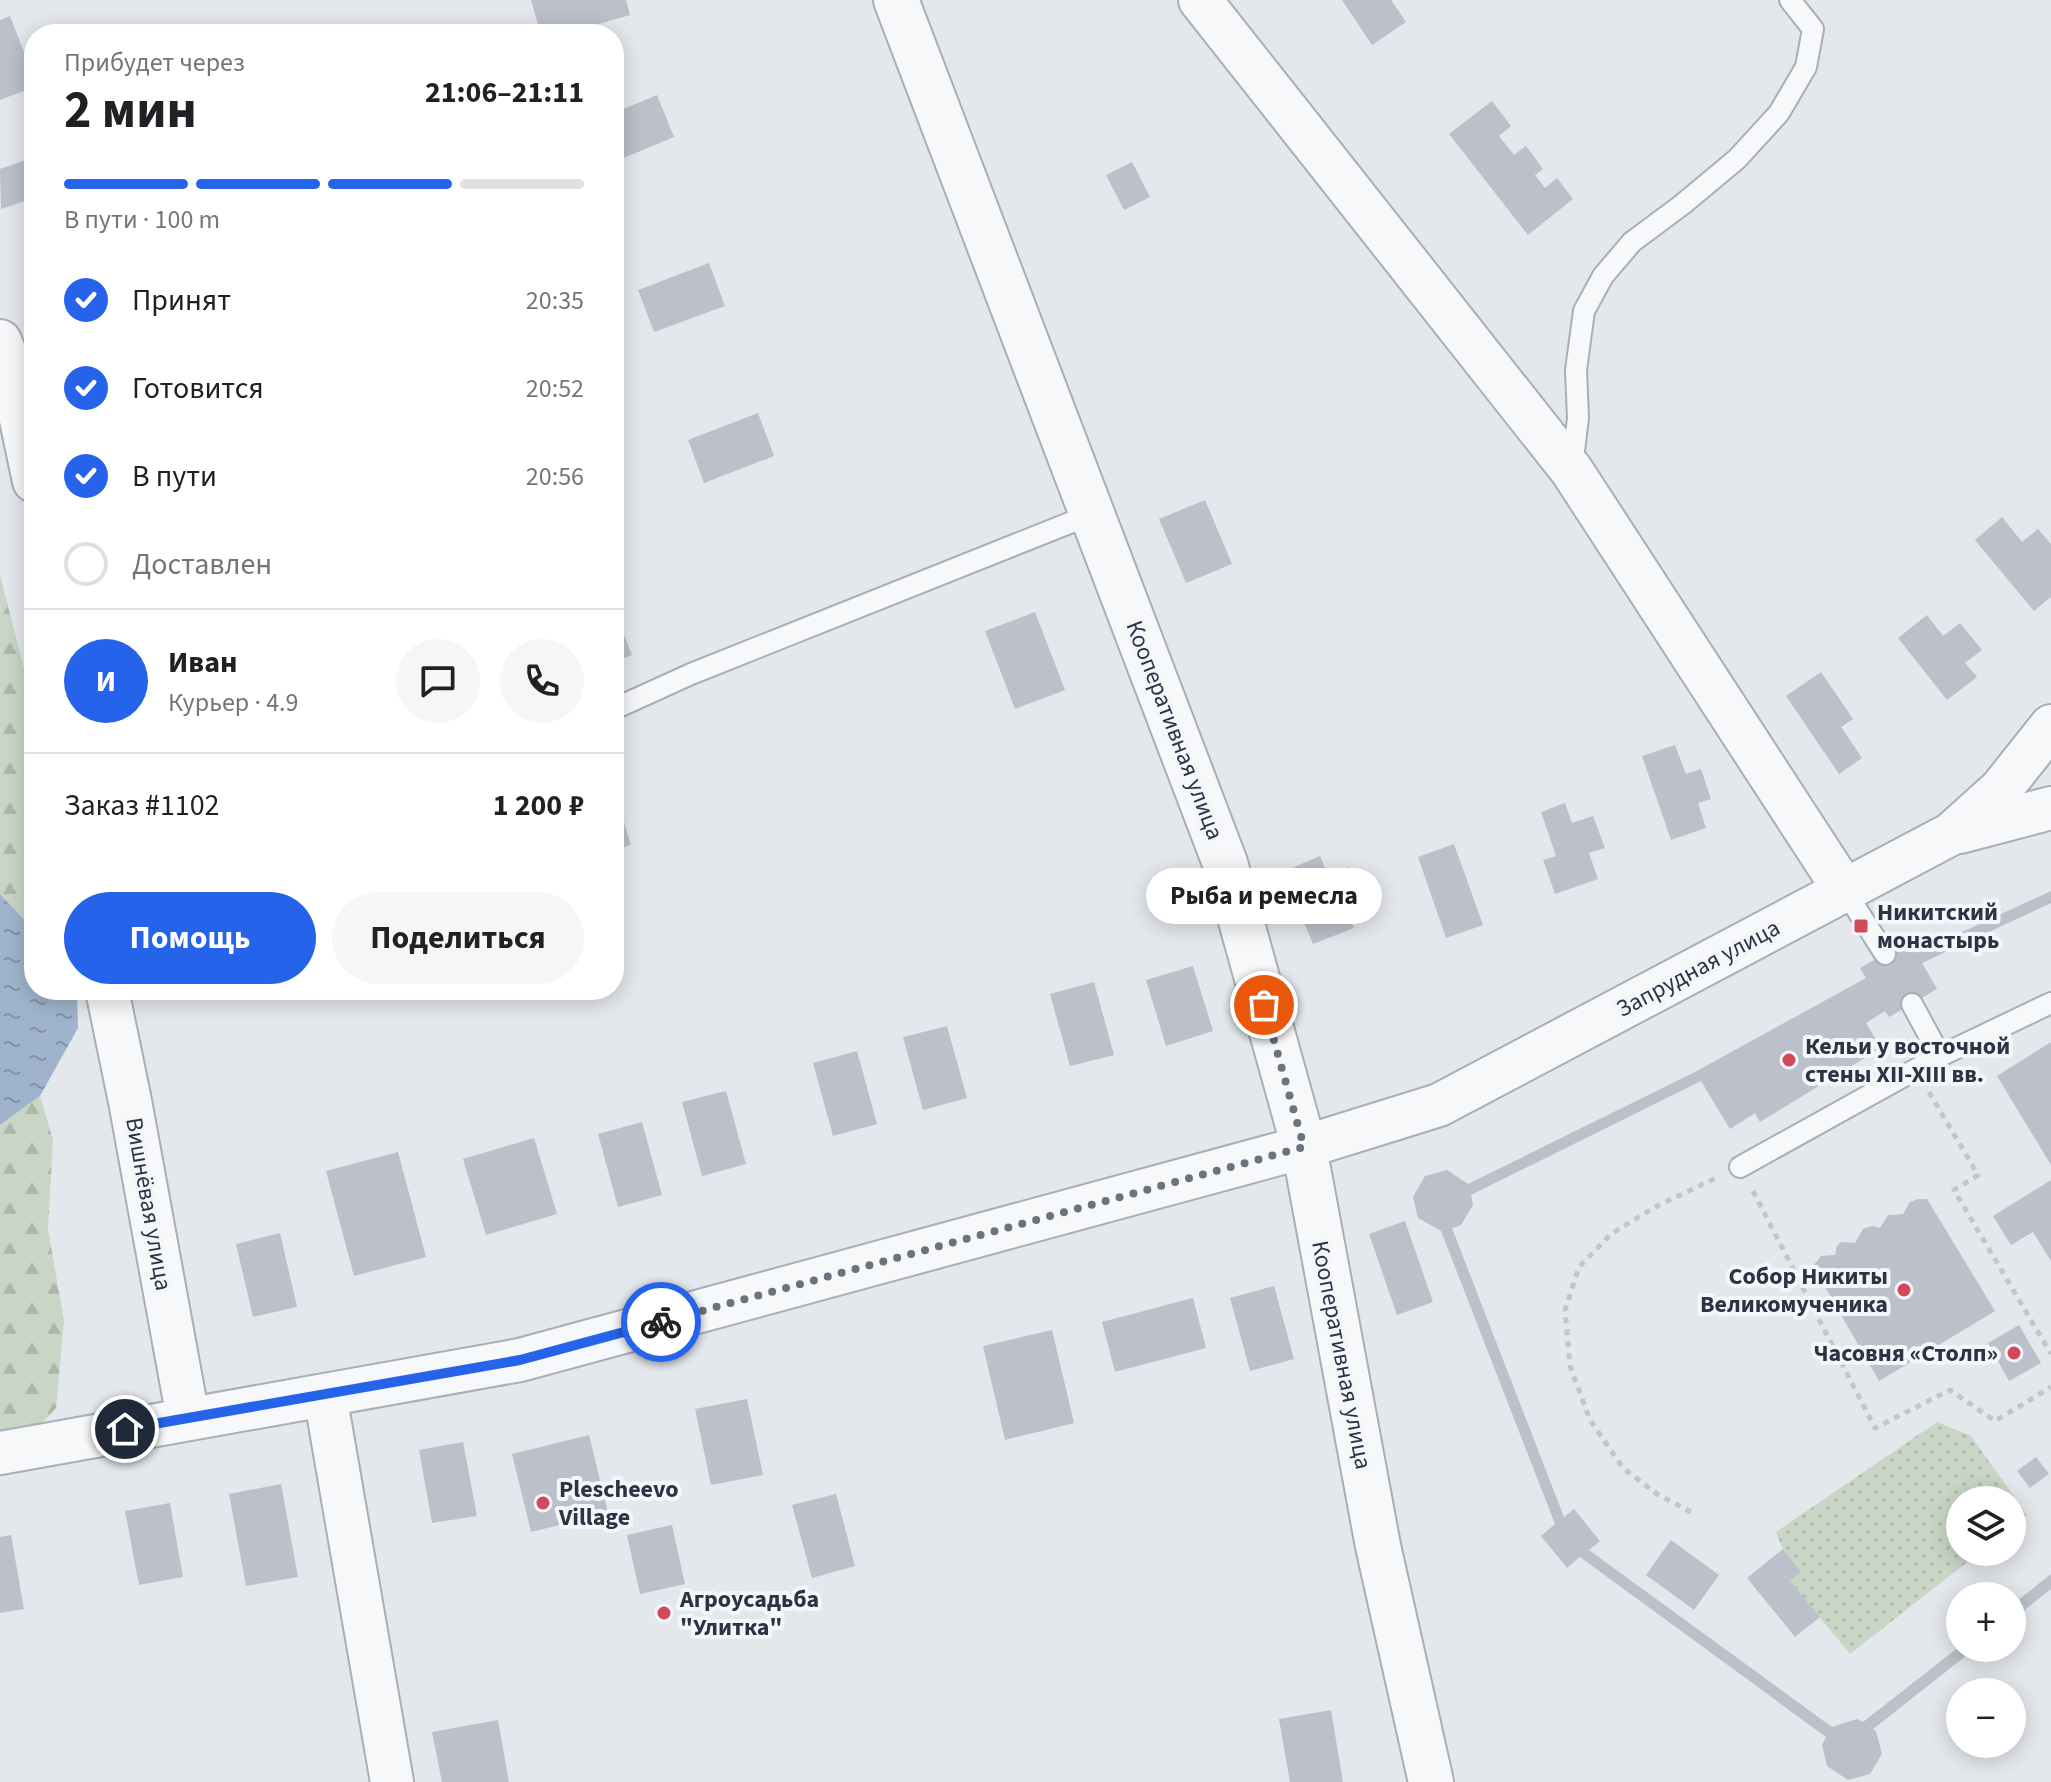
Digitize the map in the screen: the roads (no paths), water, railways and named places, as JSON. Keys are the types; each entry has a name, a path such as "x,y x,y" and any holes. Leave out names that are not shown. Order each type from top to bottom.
{"street":[{"name":"Кооперативная улица","path":"896,0 1225,863 1304,1147 1378,1546 1431,1782"},
{"path":"1200,0 1572,471 1845,891"},
{"path":"0,341 9,363 24,434"},
{"name":"Запрудная улица","path":"0,1453 520,1360 1304,1147 1439,1105 1951,834 2001,789 2051,726"},
{"path":"1951,834 2051,808"},
{"name":"Вишнёвая улица","path":"109,1000 188,1418"},
{"path":"325,1395 392,1782"}],"lane":[{"path":"1572,471 1578,418 1576,370 1584,311 1603,276 1632,242 1737,159 1779,113 1806,67 1813,29 1790,0"},
{"path":"624,704 691,674 1092,514"},
{"path":"1845,891 1885,954"},
{"path":"1740,1167 1940,1056 2051,1003"},
{"path":"1912,1004 1940,1056"}],"water":[{"path":"0,894 24,919 24,1000 77,1000 78,1028 40,1096 0,1125"}],"place":[{"name":"Никитский монастырь","path":"1861,926"},
{"name":"Рыба и ремесла","path":"1264,1005"},
{"name":"Кельи у восточной стены XII-XIII вв.","path":"1789,1060"},
{"name":"Собор Никиты Великомученика","path":"1904,1290"},
{"name":"Часовня «Столп»","path":"2014,1353"},
{"name":"Plescheevo Village","path":"543,1503"},
{"name":"Агроусадьба \"Улитка\"","path":"664,1613"}]}
